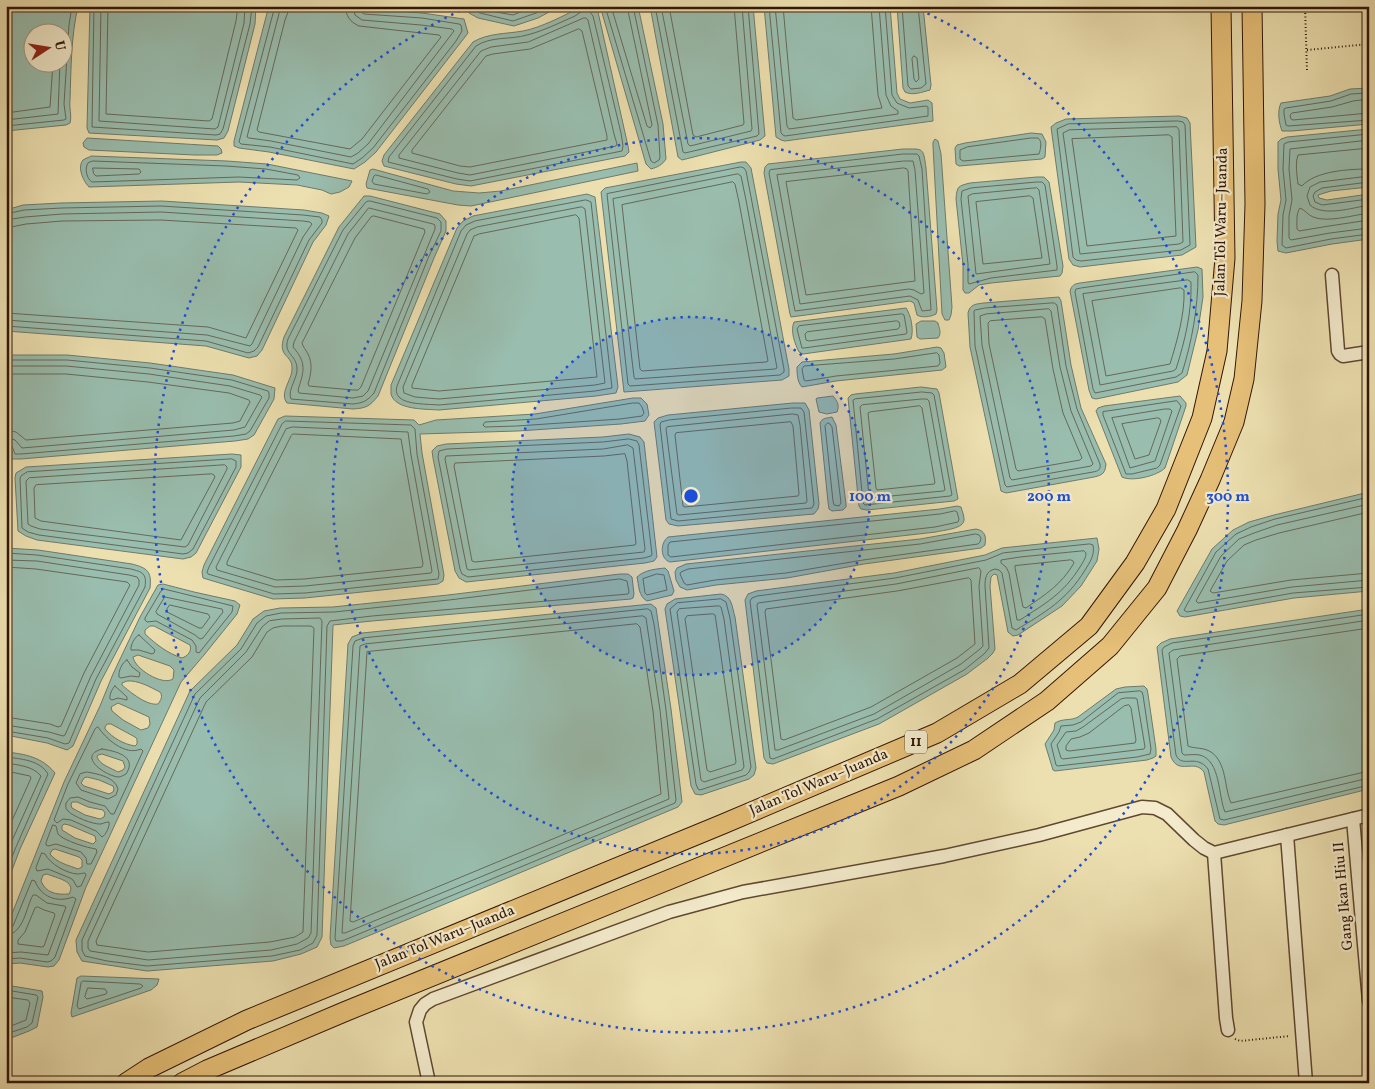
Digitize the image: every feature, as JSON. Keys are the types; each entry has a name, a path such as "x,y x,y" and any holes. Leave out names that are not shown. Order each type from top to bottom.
{"highway":[{"name":"Jalan Tol Waru–Juanda","path":"126,1083 150,1068 247,1020 714,828 937,733 1020,684 1089,626 1135,563 1166,509 1202,418 1217,351 1225,258 1221,6"},
{"name":"Jalan Tol Waru–Juanda","path":"182,1083 207,1070 335,1015 899,786 974,750 1047,701 1110,646 1157,588 1187,530 1234,422 1244,379 1252,301 1255,204 1252,6"}],"street":[{"path":"1332,275 1338,352 1343,356 1369,352"},
{"path":"429,1083 416,1022 420,1010 425,1004 433,999 669,912 743,892 944,856 1030,837 1142,807 1155,808 1167,814 1194,840 1214,854 1369,815"},
{"name":"Gang Ikan Hiu II","path":"1354,819 1369,1001"},
{"path":"1287,835 1306,1083"},
{"path":"1214,854 1228,1030"}],"path":[{"path":"1305,6 1307,71"},
{"path":"1307,50 1369,44"},
{"path":"1228,1030 1230,1035 1240,1041 1302,1035"}],"water":[{"path":"6,6 78,6 72,53 72,22 22,22 22,72 71,72 71,117 70,123 6,131"},
{"path":"90,6 256,6 255,24 228,131 224,138 217,140 89,133 87,128"},
{"path":"273,6 335,6 422,13 464,19 468,33 376,152 354,169 234,146 267,13"},
{"path":"467,6 560,6 538,18 514,26 478,18 469,13"},
{"path":"582,6 591,6 598,12 628,146 629,152 625,156 471,186 384,166 382,161 384,155 473,42 491,35 523,31 537,27"},
{"path":"600,6 638,6 663,124 666,159 658,167 651,169 646,164"},
{"path":"650,6 753,6 765,136 760,140 682,160 678,157"},
{"path":"764,6 890,6 897,93 900,99 910,103 928,100 932,103 933,121 785,141 776,137"},
{"path":"897,6 923,6 930,90 911,94 905,92 903,88"},
{"path":"1369,88 1369,124 1282,131 1279,117 1281,103 1330,96 1350,89"},
{"path":"1179,116 1187,118 1190,123 1196,247 1182,255 1080,267 1073,265 1069,259 1051,127 1066,119"},
{"path":"1369,129 1369,187 1331,191 1318,195 1319,198 1327,200 1369,194 1369,239 1286,253 1278,251 1278,214 1281,200 1278,142 1287,137"},
{"path":"1031,133 1042,134 1046,142 1045,157 1042,159 959,166 956,164 955,148 957,145"},
{"path":"87,138 218,146 222,153 217,155 195,155 89,150 84,147 83,143"},
{"path":"935,139 938,141 941,154 952,307 949,320 945,320 942,314 933,146"},
{"path":"903,149 919,149 924,156 936,314 926,317 917,315 914,303 910,301 791,317 764,173 765,167 768,164"},
{"path":"91,156 267,164 352,181 349,187 331,194 322,190 297,185 239,182 89,187 83,178 81,163"},
{"path":"746,162 751,168 789,376 782,380 624,392 601,192 605,188"},
{"path":"637,163 638,171 471,206 367,188 366,184 370,170 373,169 453,191 479,193 501,191"},
{"path":"1044,177 1049,182 1063,266 1062,273 1060,276 979,285 969,293 965,293 963,290 963,265 956,199 958,189 970,183"},
{"path":"587,194 595,197 618,387 616,393 439,410 411,408 398,403 391,394 391,385 457,228 463,221 473,216"},
{"path":"364,196 440,214 446,221 446,231 375,400 370,405 353,409 287,403 284,395 292,364 282,349 284,337 339,227"},
{"path":"162,201 304,210 329,216 326,225 313,242 262,350 257,356 249,358 206,346 6,331 6,210 23,205"},
{"path":"1197,267 1202,269 1203,297 1198,330 1187,375 1178,382 1096,399 1092,398 1070,291 1072,286 1080,283"},
{"path":"1059,297 1081,408 1106,464 1105,470 1094,477 1006,493 1001,491 970,347 968,313 972,306 978,304"},
{"path":"906,308 912,323 911,339 803,354 799,352 795,341 793,333 794,322"},
{"path":"921,321 935,321 938,323 940,332 938,338 920,339 917,337 916,324"},
{"path":"941,348 944,353 946,367 942,370 836,381 802,387 798,380 797,367 802,362 894,354"},
{"path":"6,355 67,355 150,363 233,375 275,388 274,399 254,435 248,439 12,459 9,453 6,430"},
{"path":"921,387 937,389 939,393 958,499 954,501 867,510 861,509 859,506 848,398 855,394"},
{"path":"833,396 838,403 837,412 827,414 819,412 816,399"},
{"path":"1180,396 1186,403 1186,406 1165,468 1144,477 1132,479 1122,477 1096,411 1098,408"},
{"path":"641,398 647,404 649,415 645,421 518,431 420,434 444,575 443,581 438,584 305,598 273,599 203,578 204,565 278,419 285,416 414,420 419,425 436,420 535,414"},
{"path":"805,403 809,410 819,504 814,514 678,526 669,524 666,520 654,422 658,418 668,415"},
{"path":"832,417 836,425 846,507 843,510 832,511 829,509 828,502 820,423 823,419"},
{"path":"629,434 640,437 644,442 657,557 654,561 466,582 459,578 455,571 433,458 432,451 437,446"},
{"path":"241,455 241,467 196,553 191,557 183,559 37,540 18,531 15,478 16,473 26,467"},
{"path":"1369,492 1369,591 1294,598 1185,617 1180,616 1177,611 1212,549 1233,530 1249,522 1274,515"},
{"path":"961,507 964,518 961,525 936,532 670,562 664,558 662,551 665,540 668,537"},
{"path":"976,529 984,533 985,545 981,548 864,564 787,578 716,585 687,590 680,587 676,580 675,572 677,568 686,564 920,539"},
{"path":"1097,538 1099,549 1097,561 1081,586 1062,606 1018,635 1013,636 1008,632 997,575 994,574 991,577 995,649 988,658 967,674 879,724 773,764 767,763 764,758 745,600 748,594 756,591 894,573 985,555 1002,548"},
{"path":"6,548 38,550 132,564 145,569 149,574 150,588 101,681 73,746 67,750 47,743 6,735"},
{"path":"665,568 668,571 674,591 672,595 647,601 640,593 637,577 647,571"},
{"path":"628,574 632,577 634,594 631,599 333,625 322,937 317,947 301,954 273,961 147,971 82,961 77,952 76,940 190,691 237,645 253,619 264,611 280,608 333,607"},
{"path":"163,584 235,601 240,605 237,614 181,682 86,887 59,960 54,966 48,967 20,963 6,964 6,929 64,782 140,617 158,585","holes":["150,626 154,626 190,645 190,651 188,655 182,658 158,645 145,634 145,630","138,655 170,666 174,670 173,679 168,681 156,678 139,666 133,657","127,681 144,684 160,692 161,700 158,704 149,703 122,685 122,683","118,703 149,717 150,724 148,728 141,730 112,711 111,707","107,724 111,724 135,737 137,744 135,746 126,744 108,732 105,727","102,754 123,761 125,767 118,772 103,764 97,757","87,777 113,786 114,789 109,794 84,786 81,783","72,802 77,802 88,807 103,810 105,813 104,817 100,819 85,815 72,808","64,824 95,836 96,841 93,844 75,838 62,830","55,849 79,857 82,860 82,867 78,869 56,860 50,854","47,874 68,883 71,890 69,894 49,891 41,881 43,875"]},
{"path":"725,595 729,600 735,617 756,768 754,775 749,779 701,795 695,794 691,786 665,609 667,604 675,599"},
{"path":"651,604 656,608 671,709 682,802 678,807 344,946 334,948 331,945 330,938 348,644 352,637 362,633"},
{"path":"1369,609 1369,789 1224,825 1218,824 1215,821 1204,772 1196,766 1178,765 1174,763 1171,757 1157,647 1170,639"},
{"path":"1144,686 1148,694 1156,756 1147,760 1053,770 1045,744 1054,730 1055,723 1078,717 1116,689"},
{"path":"6,752 33,757 45,763 55,773 20,849 6,886"},
{"path":"81,976 159,979 157,985 151,990 72,1017 71,1013 77,978"},
{"path":"6,985 42,991 43,997 37,1027 6,1040"}]}
